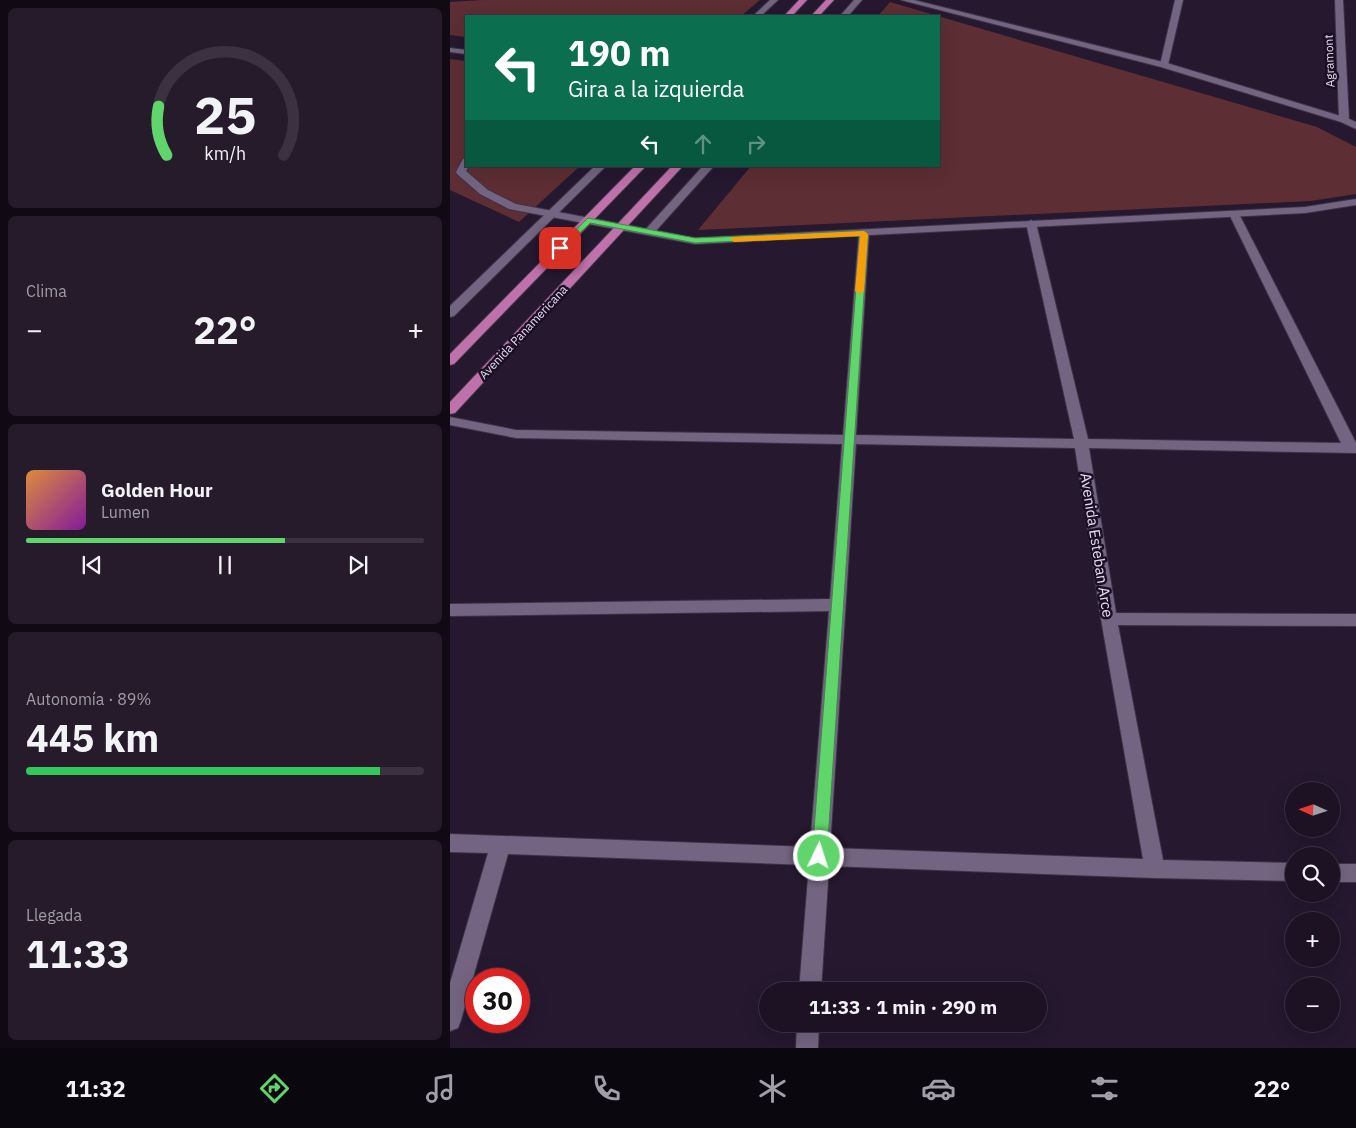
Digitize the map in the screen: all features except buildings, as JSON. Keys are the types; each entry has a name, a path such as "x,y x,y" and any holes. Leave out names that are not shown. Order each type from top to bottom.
{"highway":[{"path":"789,15 803,0"},
{"path":"816,15 830,0"},
{"path":"450,361 641,167"},
{"name":"Avenida Panamericana","path":"450,410 677,167"}],"street":[{"path":"758,15 774,0"},
{"path":"845,15 858,0"},
{"path":"905,0 1164,65 1344,120 1356,126"},
{"path":"1164,65 1178,0"},
{"name":"Agramont","path":"1339,0 1345,53 1344,120"},
{"path":"450,50 465,52"},
{"path":"465,163 461,172 484,192 513,207 695,241 864,234 1305,210 1356,202"},
{"path":"450,313 600,167"},
{"path":"649,232 708,167"},
{"path":"450,421 516,434 1082,445 1353,448 1234,214"},
{"name":"Avenida Esteban Arce","path":"1031,224 1082,445 1109,618 1155,869"},
{"path":"811,982 864,234"},
{"path":"450,610 837,606"},
{"path":"1109,618 1356,620"},
{"path":"450,843 1155,869 1285,872"},
{"path":"450,1020 502,844"},
{"path":"1340,873 1356,873"},
{"path":"807,1048 808,1032"}],"shaded area":[{"path":"483,0 760,0 742,15 465,15 465,37 450,35 450,2"},
{"path":"890,2 935,15 879,15"},
{"path":"940,16 1317,127 1356,147 1356,194 1311,201 698,230 750,167 940,167"},
{"path":"450,59 465,61 465,167 579,167 519,222 450,190"}],"slow traffic":[{"path":"734,239 864,234 860,291"}],"route":[{"path":"560,248 588,220 695,241 864,234 819,856"}]}
